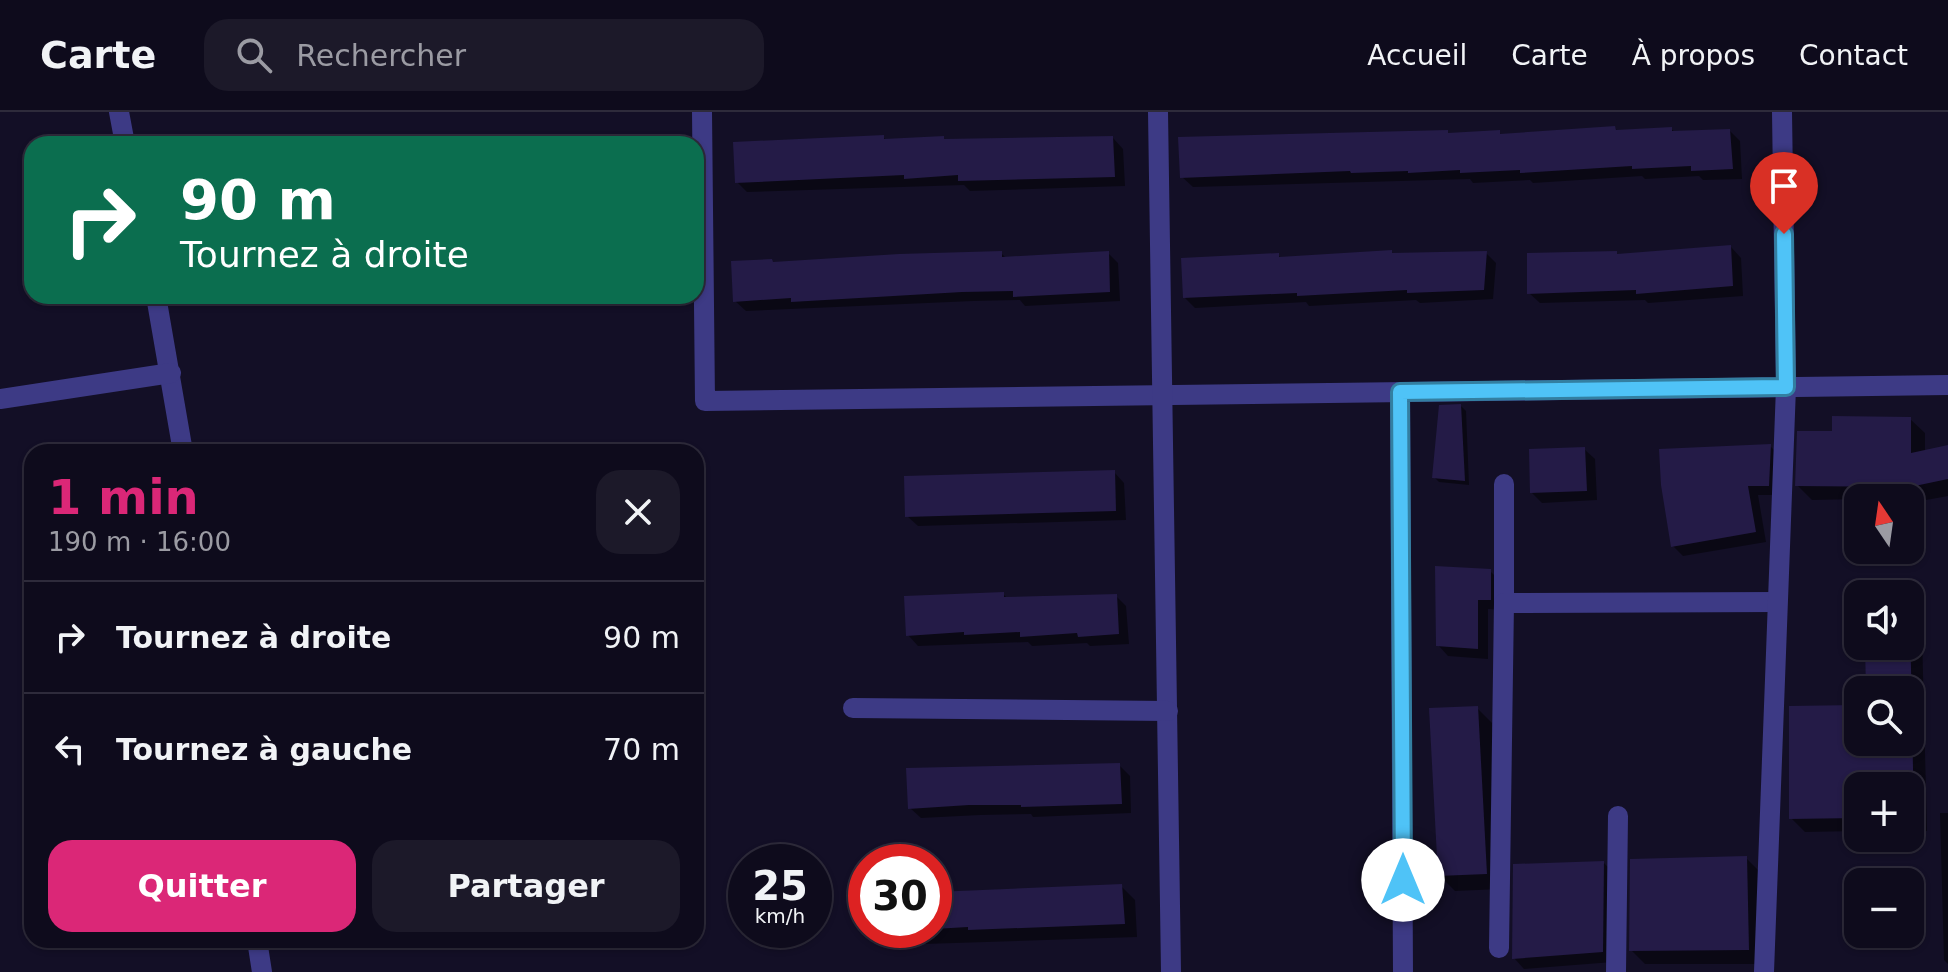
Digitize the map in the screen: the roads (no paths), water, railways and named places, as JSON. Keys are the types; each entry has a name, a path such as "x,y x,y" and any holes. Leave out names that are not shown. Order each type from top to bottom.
{"street":[{"path":"119,112 124,136"},
{"path":"702,112 702,136"},
{"path":"1158,112 1171,972"},
{"path":"1764,972 1786,387 1782,112"},
{"path":"158,304 182,444"},
{"path":"704,304 705,401 1948,385"},
{"path":"0,399 171,373"},
{"path":"1400,392 1403,972"},
{"path":"1499,948 1504,484"},
{"path":"1504,603 1777,602"},
{"path":"853,708 1168,711"},
{"path":"1616,972 1618,816"},
{"path":"258,948 262,972"}]}
